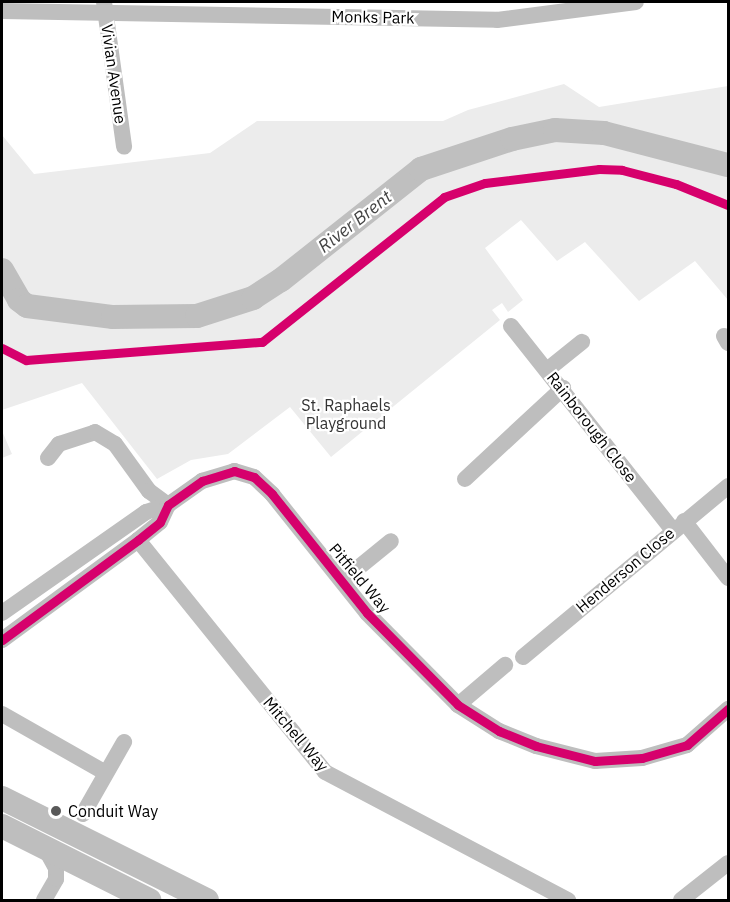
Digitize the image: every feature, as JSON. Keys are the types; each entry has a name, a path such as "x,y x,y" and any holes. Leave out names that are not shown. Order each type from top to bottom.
{"highway":[{"path":"2,798 207,900"},
{"path":"2,826 149,900"}],"street":[{"path":"450,2 453,18"},
{"name":"Monks Park","path":"2,11 105,7 286,8 453,18 534,17 625,2"},
{"name":"Vivian Avenue","path":"105,7 124,147"},
{"name":"Rainborough Close","path":"511,326 678,525 729,578"},
{"path":"547,370 582,342"},
{"path":"465,479 563,388"},
{"path":"48,458 59,444 95,432 115,444 149,491 168,505"},
{"name":"Pitfield Way","path":"2,640 138,540 160,522 168,505 202,481 234,471 254,477 272,494 367,613 458,705 499,730 536,746 595,761 642,758 687,745 729,709"},
{"name":"Henderson Close","path":"523,657 678,525 729,486"},
{"path":"2,612 146,512 168,505"},
{"name":"Mitchell Way","path":"138,540 325,772 568,900"},
{"path":"342,582 391,542"},
{"path":"458,705 506,665"},
{"path":"2,714 104,772"},
{"path":"83,814 104,772 124,742"},
{"path":"44,900 56,879 56,868 46,850"},
{"path":"681,900 729,863"}],"green space":[{"name":"St. Raphaels Playground","path":"564,84 599,107 728,86 728,300 695,261 639,301 585,242 557,261 521,220 485,248 523,300 508,312 502,303 492,310 500,320 331,457 290,407 228,454 191,460 157,479 82,383 2,410 2,135 34,174 210,153 257,121 443,121 468,110"},
{"path":"2,431 12,454 2,458"}],"waterway":[{"name":"River Brent","path":"2,270 19,300 27,306 113,317 197,316 253,298 281,280 421,169 512,139 555,130 604,133 728,165"}],"cycle path":[{"path":"2,348 26,360 262,342 444,197 485,183 599,169 622,170 676,184 728,205"},
{"path":"2,640 138,540 160,522 168,505 202,481 234,471 254,477 272,494 367,613 458,705 499,731 536,746 595,761 642,758 687,745 728,709"}],"place":[{"name":"Conduit Way","path":"56,811"}]}
